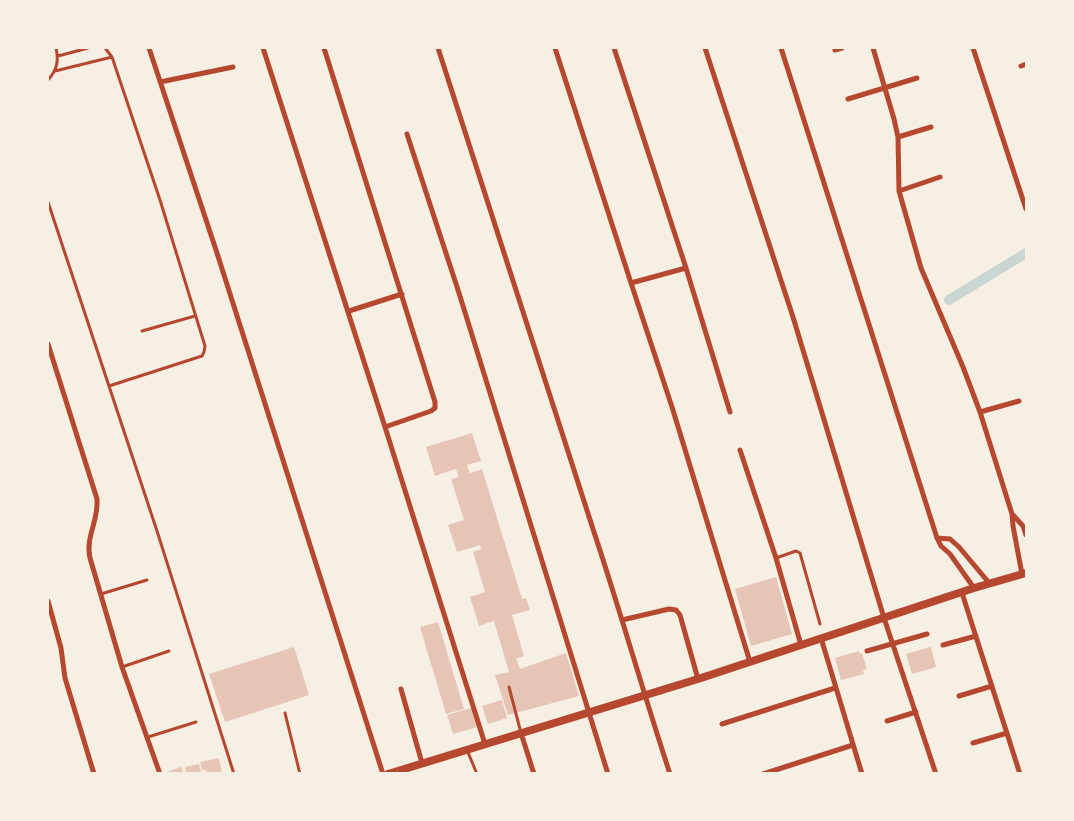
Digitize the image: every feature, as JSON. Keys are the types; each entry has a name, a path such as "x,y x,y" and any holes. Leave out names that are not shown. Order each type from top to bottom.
{"main road":[{"path":"388,774 698,679 974,588 1024,574"}],"street":[{"path":"148,48 247,346 382,774"},
{"path":"263,48 349,311 485,744"},
{"path":"324,48 402,294 435,408 431,412 386,427"},
{"path":"438,48 670,774"},
{"path":"555,48 630,283 672,407 750,662"},
{"path":"614,48 686,268 730,412"},
{"path":"705,48 793,317 884,618 936,773"},
{"path":"781,48 937,538 941,546 950,554 974,588"},
{"path":"835,50 842,48"},
{"path":"873,48 898,137 900,191 921,268 980,412 1012,514 1024,574"},
{"path":"973,48 1026,209"},
{"path":"160,82 233,66"},
{"path":"848,99 917,78"},
{"path":"898,137 930,127"},
{"path":"407,134 459,293 608,774"},
{"path":"900,191 940,177"},
{"path":"630,283 686,268"},
{"path":"349,311 402,294"},
{"path":"48,344 97,499 98,513 88,544 88,551 122,667 160,774"},
{"path":"980,412 1019,401"},
{"path":"740,450 776,558 801,645"},
{"path":"1012,514 1024,526 1026,535"},
{"path":"937,538 950,539 960,547 990,584"},
{"path":"962,592 1020,774"},
{"path":"48,601 61,648 65,678 94,774"},
{"path":"622,620 669,609 676,610 680,615 698,679"},
{"path":"867,651 927,634"},
{"path":"943,645 976,636"},
{"path":"821,638 862,774"},
{"path":"959,696 992,686"},
{"path":"722,724 835,688"},
{"path":"401,689 422,763"},
{"path":"886,721 916,712"},
{"path":"972,743 1007,733"},
{"path":"521,734 534,774"},
{"path":"764,774 853,744"}],"lane":[{"path":"48,80 55,70 58,56 56,48"},
{"path":"58,56 88,48"},
{"path":"105,48 112,57 160,200 205,346 202,356 109,386"},
{"path":"55,70 112,57"},
{"path":"48,202 234,774"},
{"path":"142,331 195,316"},
{"path":"776,558 796,551 800,553 820,624"},
{"path":"101,594 147,580"},
{"path":"122,667 169,651"},
{"path":"508,687 521,734"},
{"path":"284,713 300,774"},
{"path":"148,737 196,722"},
{"path":"467,750 477,774"}],"building":[{"path":"472,433 481,461 467,465 470,473 482,469 522,599 526,598 530,610 512,615 524,656 516,659 520,669 566,653 579,696 508,715 495,675 509,672 494,621 479,626 470,597 485,592 473,552 481,549 480,545 457,552 448,525 464,520 451,479 459,477 456,469 435,476 426,447"},
{"path":"776,577 792,634 751,646 735,589"},
{"path":"438,622 464,709 446,714 420,627"},
{"path":"294,647 309,695 225,722 209,674"},
{"path":"931,647 936,667 912,674 906,654"},
{"path":"859,651 860,654 862,653 867,669 863,670 864,674 841,680 835,658"},
{"path":"502,700 507,718 488,724 482,706"},
{"path":"471,708 477,727 453,734 447,715"},
{"path":"219,758 222,773 207,774 206,770 202,770 200,762"},
{"path":"199,764 203,774 186,774 185,767"},
{"path":"181,767 184,774 164,774 164,773"}],"waterway":[{"path":"949,300 1026,253"}]}
